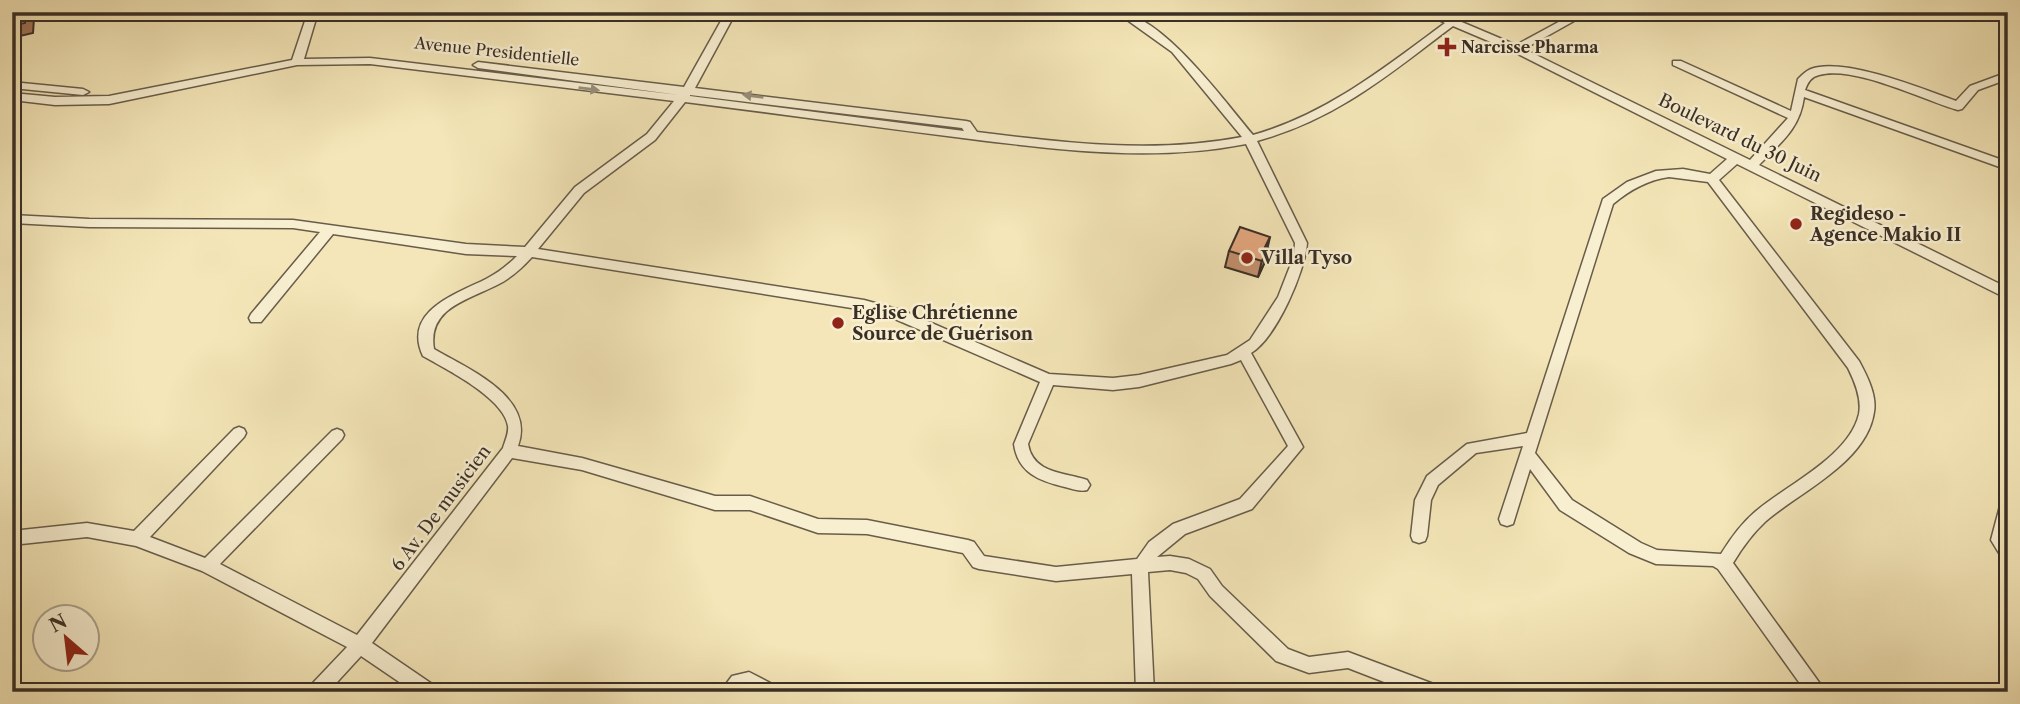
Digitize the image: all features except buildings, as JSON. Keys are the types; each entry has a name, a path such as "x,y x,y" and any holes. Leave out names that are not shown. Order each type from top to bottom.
{"street":[{"path":"298,60 313,12"},
{"name":"6 Av. De musicien","path":"316,692 360,645 509,451 515,434 515,424 505,405 474,381 428,352 425,342 430,321 439,310 502,276 531,252 571,198 652,136 690,89 731,12"},
{"name":"Boulevard du 30 Juin","path":"1427,12 1451,18 1516,49 2002,291"},
{"path":"1516,49 1585,12"},
{"path":"12,219 89,223 262,222 466,249 531,252 864,305 899,314 1048,379 1113,384 1139,382 1244,353 1255,344 1284,298 1300,256 1301,243 1249,138 1176,50 1120,13"},
{"name":"Avenue Presidentielle","path":"12,96 44,100 109,100 298,60 350,53 382,54 690,89 974,136 1130,151 1196,149 1284,130 1331,108 1451,18"},
{"name":"Avenue Presidentielle","path":"298,60 370,61 681,101 796,107"},
{"path":"1677,63 1795,117"},
{"path":"1752,165 1795,117 1804,78 1811,72 1825,68 1898,85 1958,106 1974,88 2008,75"},
{"name":"Avenue Presidentielle","path":"12,85 55,90 148,91"},
{"path":"44,100 55,90"},
{"path":"1800,92 2008,166"},
{"path":"1712,179 1736,158"},
{"path":"1507,519 1607,202 1659,173 1683,171 1712,179 1854,365 1865,389 1867,413 1858,434 1814,479 1762,515 1739,537 1724,564"},
{"path":"256,318 330,229"},
{"path":"2002,291 2008,279"},
{"path":"1145,692 1140,568 1156,547 1179,529 1246,505 1296,447 1244,353"},
{"path":"1048,379 1021,443 1021,453 1025,463 1034,471 1082,485"},
{"path":"137,539 239,433"},
{"path":"208,566 337,436"},
{"path":"1419,536 1423,500 1432,481 1472,448 1529,446"},
{"path":"1529,446 1566,505 1635,548 1656,557 1716,559 1724,564 1817,692"},
{"path":"509,451 582,464 715,503 750,503 818,526 867,527 968,547 979,562 1056,574 1170,563 1189,566 1205,574 1216,591 1282,655 1309,665 1348,660 1433,692"},
{"path":"2008,506 1999,540 2008,553"},
{"path":"12,538 88,530 137,539 208,566 360,645 429,692"},
{"path":"729,692 738,682 749,680 770,692"}],"place":[{"name":"Narcisse Pharma","path":"1447,47"},
{"name":"Regideso - Agence Makio II","path":"1796,224"},
{"name":"Villa Tyso","path":"1247,258"},
{"name":"Eglise Chrétienne Source de Guérison","path":"838,323"}]}
